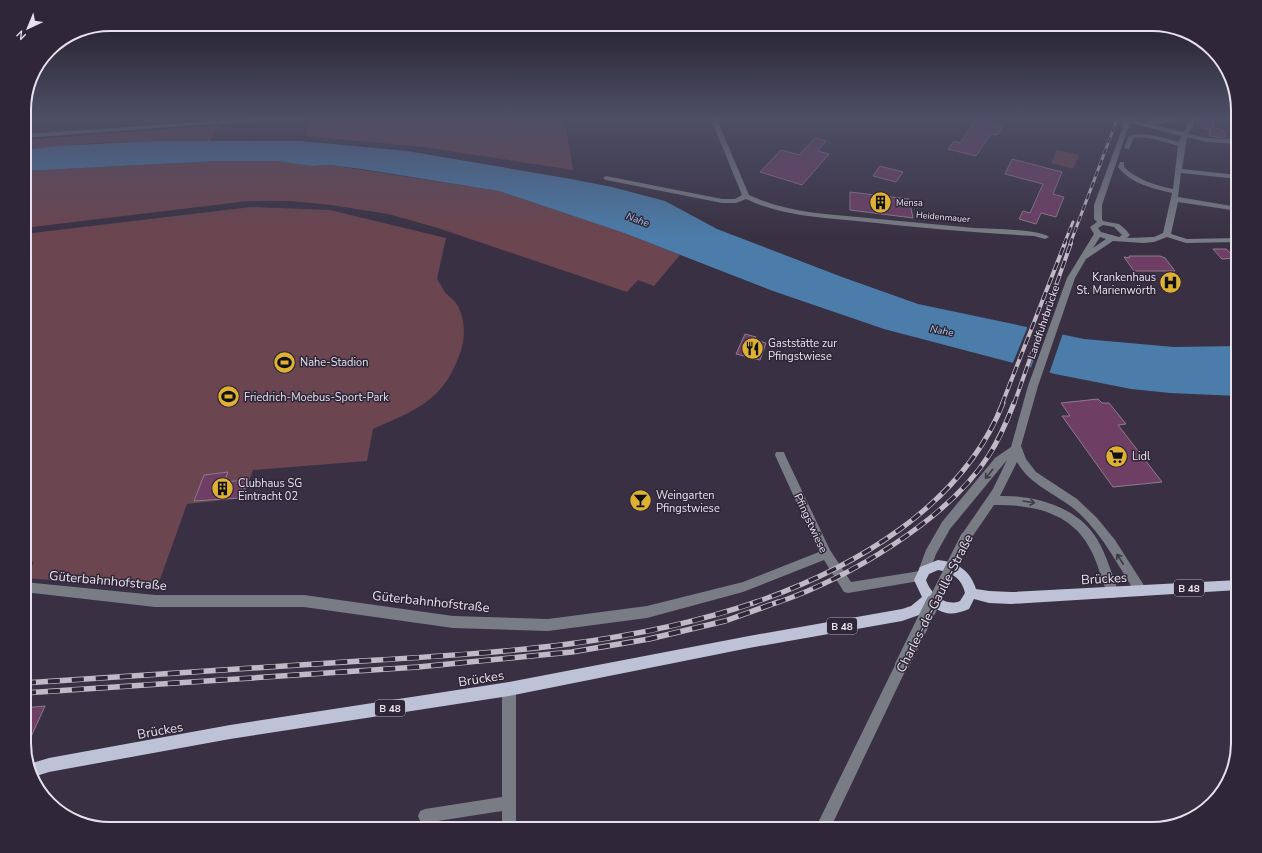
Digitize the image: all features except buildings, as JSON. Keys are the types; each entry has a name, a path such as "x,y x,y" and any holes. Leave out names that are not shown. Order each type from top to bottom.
{"main road":[{"path":"938,565 953,568 966,579 971,593 970,599 966,604 952,609 944,607 929,598 922,587 923,573 938,565"},
{"name":"Brückes","path":"971,593 989,597 1011,598 1231,585"},
{"name":"Brückes","path":"35,769 230,732 509,689 749,642 902,615 922,607 929,598"}],"street":[{"path":"606,178 722,201 736,201 746,196 730,157"},
{"path":"1101,223 1098,219 1098,205 1114,157"},
{"path":"1167,235 1171,225 1180,157"},
{"path":"1122,163 1121,167 1124,171 1135,178 1175,195 1231,207"},
{"path":"1179,171 1231,176"},
{"name":"Heidenmauer","path":"746,196 766,205 785,210 826,216 964,230 1034,234 1045,237"},
{"path":"1098,205 1105,218 1112,224 1124,230 1158,239"},
{"path":"1112,224 1101,223 1094,227 1098,234 1111,239 1120,240 1158,239 1167,235 1186,240 1231,240"},
{"path":"1120,240 1126,235 1124,230"},
{"path":"1080,262 1098,234"},
{"path":"1080,262 1111,239"},
{"name":"Landfuhrbrücke","path":"1037,375 1071,278 1080,262"},
{"name":"Charles-de-Gaulle-Straße","path":"825,822 966,537 1008,473 1017,448 1037,375"},
{"path":"923,573 928,556 942,531 998,461 1017,448 1020,462 1031,474 1073,502 1092,519 1141,591"},
{"name":"Pfingstwiese","path":"780,455 826,554 848,588 923,573"},
{"path":"991,501 1004,500 1036,503 1053,509 1069,518 1085,532 1091,541 1113,593"},
{"name":"Güterbahnhofstraße","path":"31,588 154,601 304,601 454,622 548,625 647,612 743,587 826,554"},
{"path":"509,689 509,822"},
{"path":"425,816 509,803"}],"shaded area":[{"path":"488,157 571,157 573,170"},
{"path":"1054,157 1078,157 1073,169 1051,163"},
{"path":"217,161 277,161 312,166 330,165 499,191 624,233 680,255 654,286 638,280 627,292 438,228 388,214 331,205 291,201 248,201 31,227 31,171"},
{"name":"Friedrich-Moebus-Sport-Park","path":"251,207 330,210 446,238 437,279 445,292 458,306 464,326 463,344 459,356 445,384 436,394 414,410 373,429 367,461 253,470 243,498 187,504 157,588 31,578 31,567 34,562 31,562 31,233"}],"water":[{"name":"Nahe","path":"31,157 441,157 571,179 612,187 665,201 717,229 842,277 918,304 1084,339 1174,347 1231,346 1231,396 1170,393 1131,389 1055,374 884,329 773,291 624,233 499,191 330,165 312,166 277,161 217,161 31,171"}],"pier":[{"path":"1028,326 1043,329 1029,369 1012,365"},
{"path":"1045,329 1063,333 1049,374 1030,370"}],"railway":[{"path":"1070,244 1103,157"},
{"path":"1064,244 1073,222"},
{"path":"1002,404 1065,243"},
{"path":"1014,404 1071,243"},
{"path":"754,603 791,589 829,572 866,552 900,529 933,503 961,473 985,440 1003,403"},
{"path":"776,603 833,579 864,563 922,524 948,502 971,479 997,442 1014,403"},
{"path":"31,693 418,667 572,652 649,639 725,621 778,602"},
{"path":"31,683 461,655 560,645 659,629 708,617 754,603"}],"place":[{"name":"Mensa","path":"880,203"},
{"name":"Krankenhaus St. Marienwörth","path":"1171,283"},
{"name":"Gaststätte zur Pfingstwiese","path":"752,349"},
{"name":"Nahe-Stadion","path":"284,362"},
{"name":"Friedrich-Moebus-Sport-Park","path":"229,397"},
{"name":"Lidl","path":"1117,456"},
{"name":"Clubhaus SG Eintracht 02","path":"222,489"},
{"name":"Weingarten Pfingstwiese","path":"640,501"}]}
